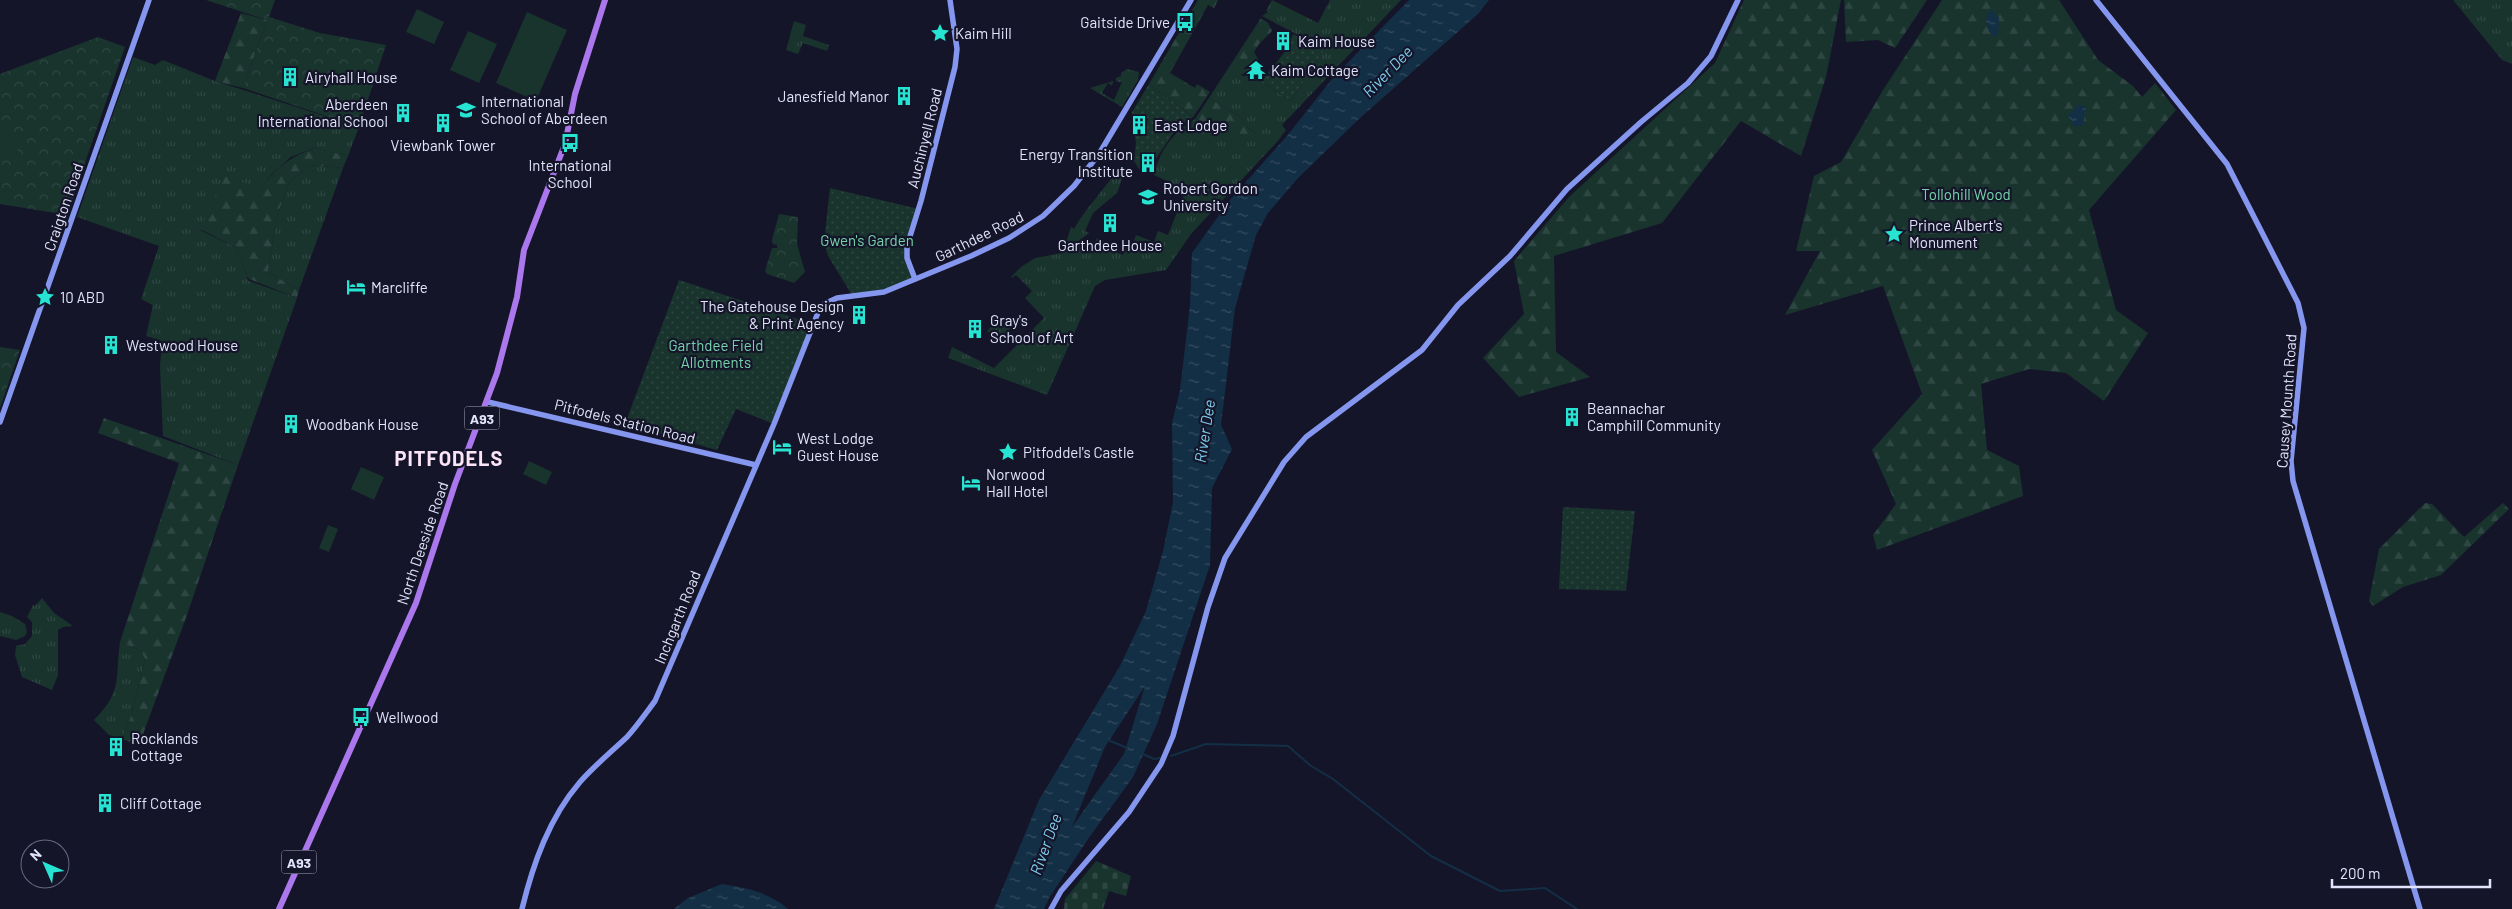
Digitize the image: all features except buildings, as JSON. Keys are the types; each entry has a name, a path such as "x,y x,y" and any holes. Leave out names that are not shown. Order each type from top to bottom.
{"main road":[{"name":"North Deeside Road","path":"279,909 301,856 319,822 416,603 455,484 488,402 508,336 524,250 565,144 575,94 605,0"}],"street":[{"name":"Craigton Road","path":"0,422 149,0"},
{"name":"Auchinyell Road","path":"915,279 907,258 907,246 919,209 956,67 957,49 950,0"},
{"name":"Garthdee Road","path":"819,310 824,304 837,298 884,292 1009,238 1037,220 1066,194 1100,154 1191,0"},
{"path":"1051,909 1061,891 1129,812 1161,764 1173,736 1208,607 1225,558 1284,462 1306,437 1422,350 1458,305 1510,256 1567,189 1641,122 1688,83 1711,56 1738,0"},
{"name":"Causey Mounth Road","path":"2096,0 2227,164 2298,303 2304,328 2291,461 2293,480 2420,909"},
{"name":"Inchgarth Road","path":"522,907 533,865 545,837 566,801 591,770 628,736 655,701 756,466 819,310"},
{"name":"Pitfodels Station Road","path":"488,402 756,466"},
{"path":"514,909 522,907"}],"green space":[{"path":"206,0 275,0 269,17 320,33 386,45 359,127 243,88 267,20"},
{"path":"1198,0 1218,0 1214,8 1208,5 1170,73 1195,88 1197,84 1210,92 1193,117 1149,84"},
{"path":"1272,0 1318,23 1330,0 1401,0 1282,125 1286,130 1277,142 1191,234 1166,270 1105,280 1095,286 1047,395 948,358 952,347 994,368 1044,318 1025,298 1032,291 1016,275 1011,277 1021,267 1035,258 1062,253 1089,240 1095,242 1097,238 1116,246 1114,251 1123,255 1127,246 1131,248 1136,235 1154,242 1158,231 1168,235 1186,190 1154,175 1160,157 1174,136 1195,119 1217,125 1231,135 1256,133 1245,126 1242,118 1209,98 1231,64 1242,70 1254,52 1259,61 1250,75 1291,101 1325,49 1262,16 1268,12 1266,11"},
{"path":"1744,0 1841,0 1826,77 1801,156 1741,121 1662,223 1554,256 1556,352 1590,377 1519,397 1483,358 1524,314 1514,261 1569,197 1715,63"},
{"path":"1844,0 1927,0 1895,48 1878,40 1846,42"},
{"name":"Tollohill Wood","path":"1942,0 2059,0 2098,60 2133,86 2142,97 2155,83 2176,110 2089,210 2116,310 2148,333 2104,401 2066,373 2029,369 1981,384 1987,450 2019,466 2023,496 1877,550 1873,535 1896,504 1872,450 1922,394 1883,286 1785,315 1820,251 1796,251 1814,176 1841,162 1883,90"},
{"path":"2453,0 2512,0 2512,64 2502,60"},
{"path":"417,9 444,22 434,44 406,32"},
{"path":"527,12 567,30 536,101 496,83"},
{"path":"241,13 267,20 243,88 215,81"},
{"path":"1261,18 1268,23 1272,31 1259,44 1242,71 1231,64"},
{"path":"794,21 806,25 803,36 829,45 827,51 803,43 798,54 786,50"},
{"path":"468,31 497,44 479,83 450,70"},
{"path":"1293,34 1325,49 1291,101 1261,82 1287,49"},
{"path":"98,37 125,47 67,215 0,204 0,74"},
{"path":"133,57 155,65 163,60 215,81 359,127 348,156 314,148 291,157 271,175 261,188 200,230 235,247 249,279 245,277 249,281 297,298 238,465 163,436 160,367 162,341 146,336 153,305 141,299 159,246 77,217"},
{"path":"1127,69 1139,72 1138,80 1122,107 1090,88 1113,81 1112,86 1108,83 1102,93 1114,100 1122,82 1117,82 1116,78 1121,76 1121,73"},
{"path":"1149,84 1193,117 1176,129 1155,160 1146,155 1140,170 1134,161 1136,143 1134,130 1146,129 1148,118 1133,120 1132,112"},
{"path":"1209,98 1242,118 1245,126 1257,134 1249,142 1231,135 1217,125 1195,119"},
{"path":"2,135 20,138 17,154 0,151"},
{"path":"315,148 348,156 343,168 310,165 289,182 276,219 268,272 299,290 297,298 249,279 235,247 200,229 224,176 261,188 285,163"},
{"path":"310,165 343,168 299,290 268,272 276,219 289,182"},
{"path":"1120,166 1126,168 1117,193 1093,213 1085,231 1089,233 1076,243 1065,246 1071,227 1074,229"},
{"name":"Gwen's Garden","path":"830,188 919,209 907,246 915,279 894,289 852,295 828,256 824,242"},
{"path":"779,214 798,217 797,244 805,272 794,283 767,274 765,271 772,248 777,248 777,245 773,244 772,240"},
{"name":"Garthdee Field Allotments","path":"679,280 813,324 774,424 736,409 717,450 625,424"},
{"path":"1001,317 1012,327 998,342 987,331"},
{"path":"0,347 20,350 0,408"},
{"path":"104,418 238,465 187,615 139,745 122,739 132,713 145,659 141,651 120,642 179,463 98,433"},
{"path":"529,461 552,472 546,485 523,474"},
{"path":"361,467 384,477 374,500 351,489"},
{"path":"2425,503 2432,504 2464,537 2503,503 2509,509 2441,575 2403,587 2373,606 2369,601 2379,549"},
{"path":"1563,507 1635,511 1626,591 1559,589"},
{"path":"328,525 338,529 329,552 319,548"},
{"path":"42,598 54,613 73,626 63,627 58,630 58,675 52,690 22,677 15,655 16,646 25,644 32,636 32,622 27,617 33,605 35,606"},
{"path":"0,612 12,616 25,624 27,632 25,636 16,640 0,636"},
{"path":"120,642 141,651 145,659 132,713 122,739 109,735 94,720 110,701 114,692"},
{"path":"1096,861 1131,876 1126,896 1109,891 1103,909 1064,909 1065,899"}],"water":[{"name":"River Dee","path":"1409,0 1489,0 1478,14 1361,117 1298,178 1268,213 1256,235 1235,308 1221,425 1232,449 1212,488 1210,565 1157,724 1133,777 1088,839 1049,898 1044,909 994,909 1039,800 1120,666 1146,611 1163,551 1173,502 1172,423 1180,390 1190,305 1192,253 1230,200 1287,136 1332,79","holes":["1145,686 1124,754 1072,827 1105,747"]},
{"path":"1991,9 1999,18 1998,35 1993,37 1986,23"},
{"path":"2078,105 2086,106 2083,125 2075,127 2068,116"},
{"path":"722,884 748,889 773,898 788,909 674,909 688,898"}],"waterway":[{"path":"1108,740 1127,748"},
{"path":"1171,756 1206,744 1288,746 1311,766"},
{"path":"1143,754 1154,759 1160,758"},
{"path":"1313,767 1333,779 1431,856 1500,891 1545,888 1577,909"}],"place":[{"name":"Gaitside Drive","path":"1185,22"},
{"name":"Kaim Hill","path":"940,33"},
{"name":"Kaim House","path":"1283,41"},
{"name":"Kaim Cottage","path":"1256,70"},
{"name":"Airyhall House","path":"290,77"},
{"name":"Janesfield Manor","path":"904,96"},
{"name":"International School of Aberdeen","path":"466,110"},
{"name":"Aberdeen International School","path":"403,113"},
{"name":"Viewbank Tower","path":"443,123"},
{"name":"East Lodge","path":"1139,125"},
{"name":"International School","path":"570,143"},
{"name":"Energy Transition Institute","path":"1148,163"},
{"name":"Robert Gordon University","path":"1148,197"},
{"name":"Garthdee House","path":"1110,223"},
{"name":"Prince Albert's Monument","path":"1894,234"},
{"name":"Marcliffe","path":"356,287"},
{"name":"10 ABD","path":"45,297"},
{"name":"The Gatehouse Design & Print Agency","path":"859,315"},
{"name":"Gray's School of Art","path":"975,329"},
{"name":"Westwood House","path":"111,345"},
{"name":"Beannachar Camphill Community","path":"1572,417"},
{"name":"Woodbank House","path":"291,424"},
{"name":"West Lodge Guest House","path":"782,447"},
{"name":"Pitfoddel's Castle","path":"1008,452"},
{"name":"Norwood Hall Hotel","path":"971,483"},
{"name":"Wellwood","path":"361,717"},
{"name":"Rocklands Cottage","path":"116,747"},
{"name":"Cliff Cottage","path":"105,803"}],"district":[{"name":"PITFODELS","path":"449,458"}]}
